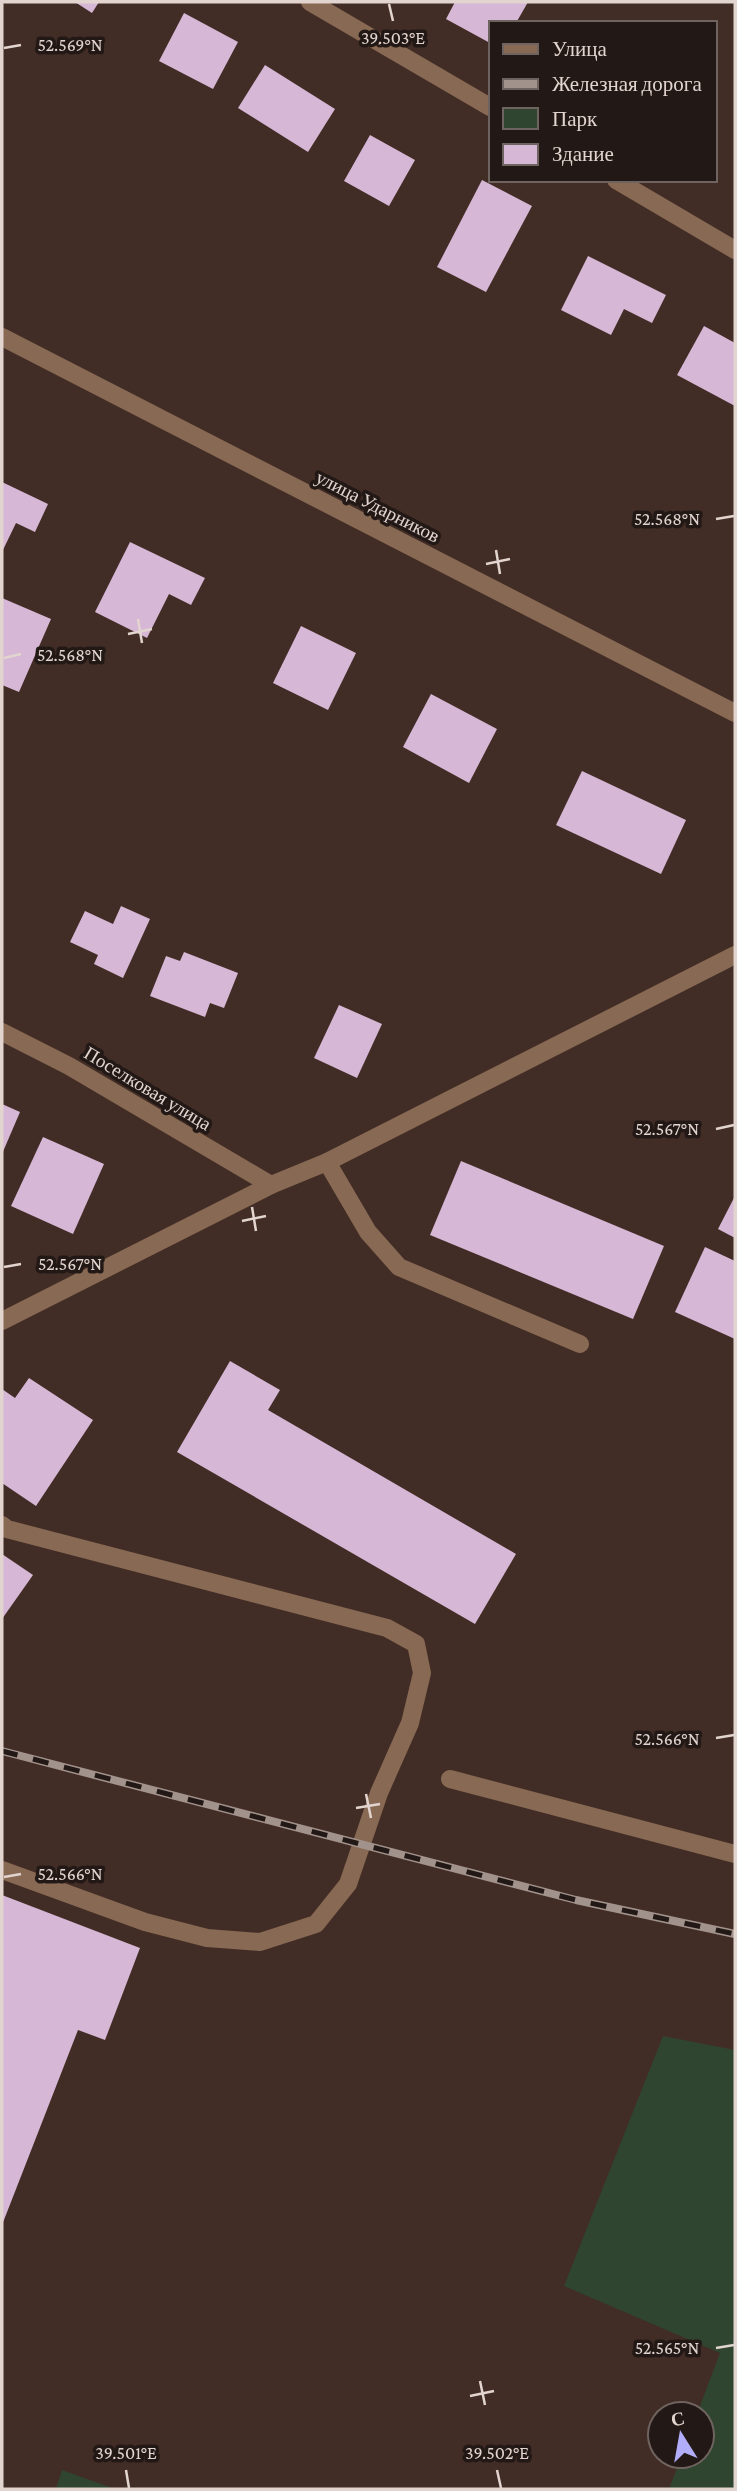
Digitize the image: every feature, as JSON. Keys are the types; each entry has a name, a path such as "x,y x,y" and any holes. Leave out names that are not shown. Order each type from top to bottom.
{"street":[{"path":"310,2 489,106"},
{"path":"619,182 735,250"},
{"name":"улица Ударников","path":"2,337 735,713"},
{"path":"2,1321 271,1185 327,1162 735,955"},
{"name":"Поселковая улица","path":"2,1032 69,1066 271,1185"},
{"path":"327,1162 368,1232 399,1267 580,1344"},
{"path":"2,1525 7,1529 387,1628 416,1644 422,1673 410,1723 379,1793 348,1884 316,1924 260,1942 207,1938 145,1922 2,1870"},
{"path":"450,1779 735,1854"}],"green space":[{"path":"663,2036 735,2050 735,2489 669,2489 676,2470 716,2470 716,2400 702,2400 720,2353 564,2286"},
{"path":"62,2470 115,2489 56,2489"}],"building":[{"path":"75,2 99,2 92,13"},
{"path":"455,2 528,2 517,21 489,21 489,42 446,19"},
{"path":"184,13 238,42 213,89 159,61"},
{"path":"265,65 335,109 308,152 238,108"},
{"path":"370,135 415,160 389,206 344,181"},
{"path":"482,180 532,206 486,292 437,267"},
{"path":"588,256 666,295 652,323 624,309 611,335 561,310"},
{"path":"704,326 735,343 735,406 677,375"},
{"path":"2,482 48,504 35,532 16,523 2,552"},
{"path":"130,542 205,578 191,605 169,594 147,638 95,612"},
{"path":"2,598 51,619 19,692 2,685"},
{"path":"301,626 356,653 328,710 273,683"},
{"path":"431,694 497,729 469,783 403,747"},
{"path":"582,771 686,820 661,874 556,825"},
{"path":"121,906 150,919 123,978 94,964 98,955 70,942 85,911 113,924"},
{"path":"184,952 238,973 224,1008 210,1003 205,1017 150,996 166,956 180,961"},
{"path":"339,1005 382,1024 357,1078 314,1058"},
{"path":"2,1104 20,1112 2,1154"},
{"path":"43,1137 104,1164 73,1234 11,1206"},
{"path":"461,1161 664,1246 633,1319 430,1235"},
{"path":"735,1196 735,1238 718,1229"},
{"path":"705,1247 735,1261 735,1339 675,1312"},
{"path":"230,1361 280,1390 268,1410 516,1554 475,1624 177,1452"},
{"path":"29,1378 93,1420 36,1506 2,1483 2,1389 15,1398"},
{"path":"2,1554 33,1575 2,1619"},
{"path":"2,1895 140,1948 105,2040 78,2030 2,2225"}],"railway":[{"path":"2,1751 576,1900 735,1934"}]}
